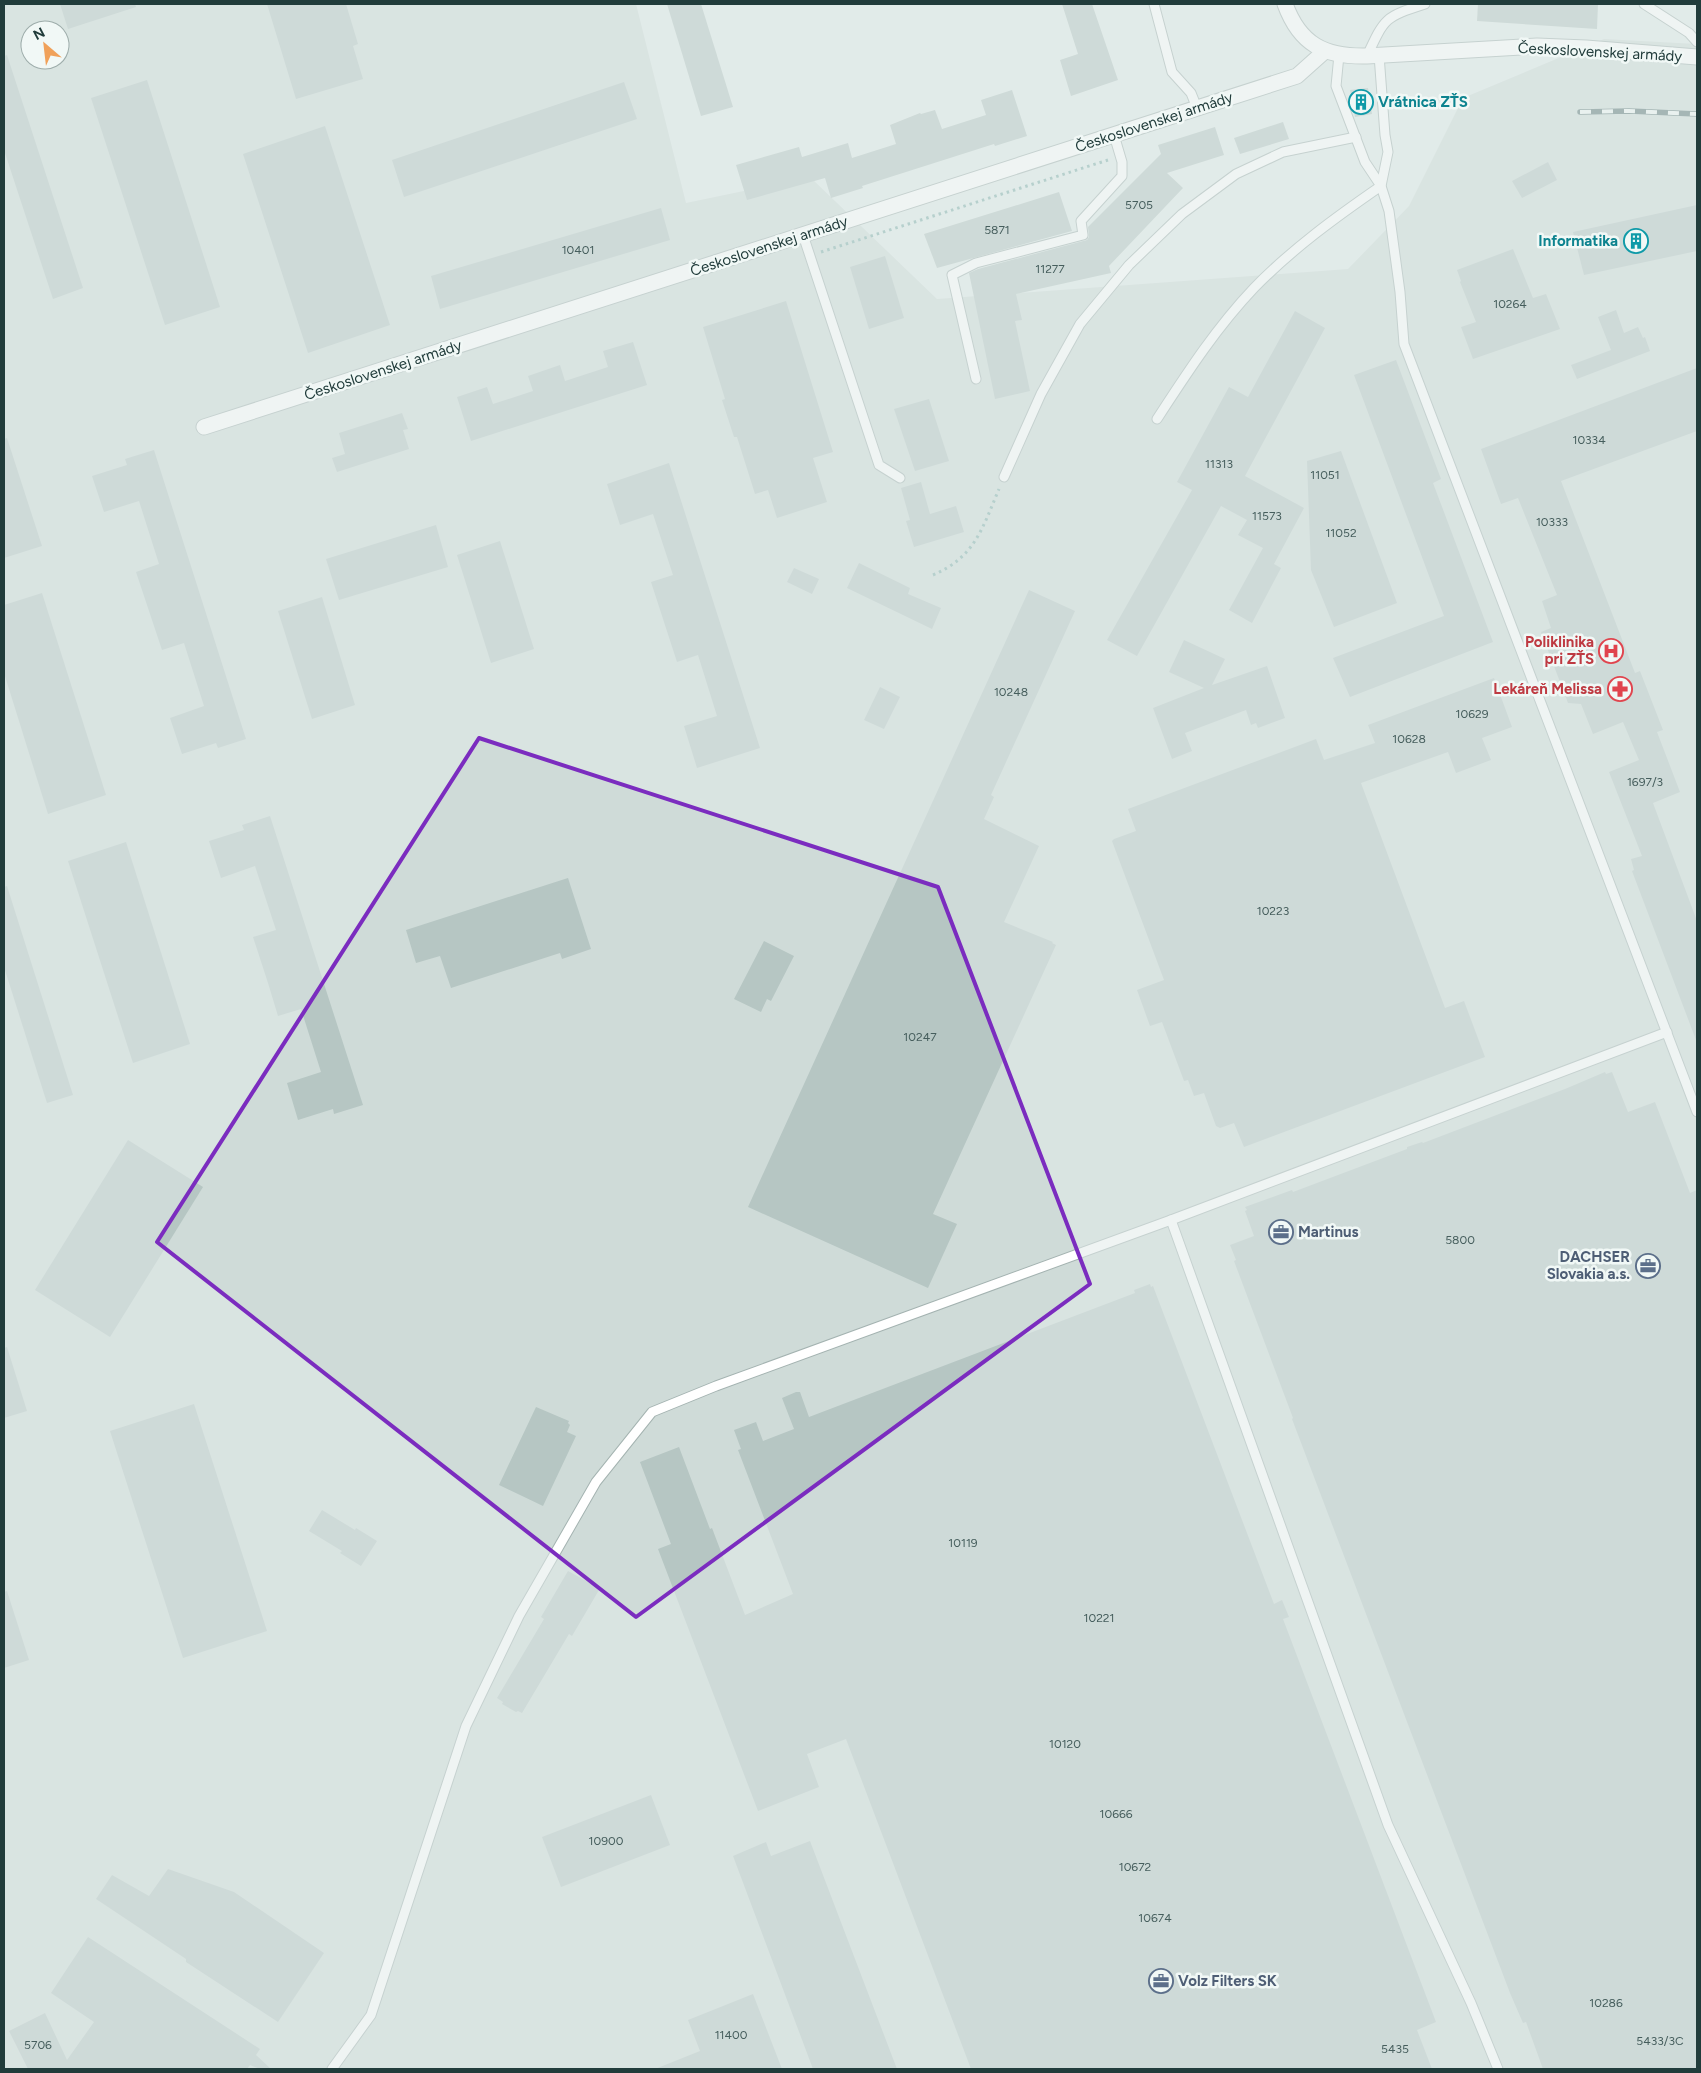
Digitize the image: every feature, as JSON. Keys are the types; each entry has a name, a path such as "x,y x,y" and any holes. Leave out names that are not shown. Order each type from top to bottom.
{"street":[{"path":"1285,4 1292,21 1309,43 1332,53"},
{"name":"Československej armády","path":"204,427 1297,76 1332,53 1373,56 1537,46 1697,57"}],"lane":[{"path":"1154,4 1172,72 1191,93 1197,108"},
{"path":"1157,419 1201,351 1254,288 1314,233 1381,186 1388,152 1373,56 1378,33 1387,19 1425,4"},
{"path":"1644,4 1689,32 1697,42"},
{"path":"1332,53 1336,86 1365,162 1381,186 1388,212 1400,292 1404,344 1697,1112"},
{"path":"976,379 952,275 976,263 1083,234 1081,221 1122,176 1122,162 1114,135"},
{"path":"1004,477 1041,394 1080,324 1129,266 1182,214 1236,174 1283,152 1356,137"},
{"path":"803,235 879,465 900,478"},
{"path":"332,2069 371,2014 470,1717 519,1616 596,1482 652,1412 726,1382 1171,1220 1666,1032"},
{"path":"1171,1220 1388,1826 1471,2003 1498,2069"}],"path":[{"path":"810,256 1109,160"},
{"path":"933,575 950,568 961,560 971,547 1004,477"}],"highlighted area":[{"path":"479,738 938,887 1090,1284 636,1617 157,1242"}],"shaded area":[{"path":"4,4 636,4 686,203 810,177 937,299 1348,269 1409,206 1463,98 1604,39 1697,44 1697,2069 4,2069"}],"building":[{"path":"60,4 135,4 136,7 70,28 70,20 65,20"},
{"path":"267,4 346,4 358,44 353,46 363,79 296,99"},
{"path":"667,4 701,4 733,107 701,116"},
{"path":"1062,4 1092,4 1118,80 1071,96 1060,60 1078,54"},
{"path":"1478,4 1598,4 1597,29 1477,21"},
{"path":"7,55 83,288 53,299 4,150 4,56"},
{"path":"147,80 220,307 165,325 91,98"},
{"path":"624,82 637,119 404,197 392,160"},
{"name":"Vrátnica ZŤS","path":"1368,88 1372,114 1355,117 1350,90"},
{"path":"1012,90 1027,136 995,146 994,144 862,186 863,188 831,198 825,178 747,200 736,165 799,147 802,157 848,143 852,158 896,144 890,125 920,113 935,110 942,129 986,115 981,100"},
{"path":"1283,122 1289,139 1240,154 1234,138"},
{"path":"325,126 390,325 308,353 243,154"},
{"path":"1215,127 1224,155 1167,173 1183,188 1109,266 1111,273 1016,294 1022,320 1015,321 1030,391 995,399 969,273 1087,240 1089,237 1088,227 1161,154 1158,145"},
{"path":"1548,162 1557,180 1522,198 1512,181"},
{"path":"1059,192 1072,231 937,268 924,234"},
{"name":"Informatika","path":"1697,205 1697,251 1584,275 1573,232"},
{"path":"661,208 670,240 440,309 431,276"},
{"path":"1513,249 1533,298 1546,294 1560,329 1473,359 1461,327 1476,322 1457,270"},
{"path":"885,256 904,318 869,329 850,267"},
{"path":"786,301 833,452 813,458 827,502 777,518 768,490 755,494 737,437 734,437 722,400 725,399 703,327"},
{"path":"1616,310 1624,333 1638,327 1643,338 1645,337 1650,351 1577,379 1571,365 1611,350 1598,317"},
{"path":"1295,311 1325,328 1245,476 1304,508 1274,564 1281,568 1252,623 1229,610 1263,548 1238,535 1247,520 1221,506 1137,656 1107,640 1192,490 1177,482 1229,387 1248,397"},
{"path":"633,342 647,385 471,441 457,397 487,387 493,404 533,391 528,376 560,365 565,381 608,367 603,351"},
{"path":"1396,360 1441,479 1433,483 1493,642 1350,697 1333,658 1444,616 1354,375"},
{"path":"1697,368 1697,431 1561,481 1635,673 1640,671 1663,730 1657,732 1680,792 1653,803 1697,921 1696,1040 1632,871 1634,870 1631,859 1642,856 1609,772 1639,760 1623,722 1593,734 1581,704 1568,703 1541,632 1551,628 1542,601 1557,595 1518,498 1501,504 1481,449"},
{"path":"929,399 949,461 915,471 894,409"},
{"path":"402,413 408,429 403,430 409,449 337,472 332,458 345,454 339,433"},
{"path":"7,438 42,546 4,558 4,439"},
{"path":"154,450 246,739 218,748 216,743 182,754 170,718 204,706 184,643 162,650 136,572 159,564 139,501 104,512 92,476 127,465 125,459"},
{"path":"1341,451 1397,603 1334,627 1311,570 1307,461"},
{"path":"669,463 760,748 697,768 684,726 717,716 698,655 677,662 651,582 673,575 653,514 620,525 607,484"},
{"path":"921,482 930,514 956,506 964,532 914,547 906,521 910,520 901,488"},
{"path":"436,525 448,567 339,600 326,559"},
{"path":"500,541 534,649 491,663 457,555"},
{"path":"859,563 910,588 908,594 941,608 932,629 847,588"},
{"path":"794,568 819,579 812,594 787,582"},
{"path":"1029,590 1075,611 991,795 994,797 984,819 1039,846 1004,922 1053,942 1056,945 933,1214 957,1224 928,1288 748,1207"},
{"path":"42,593 106,795 48,814 4,673 4,605"},
{"path":"322,597 355,705 312,719 278,611"},
{"path":"1184,640 1225,659 1212,685 1267,666 1285,718 1258,728 1256,723 1251,725 1246,710 1185,733 1192,751 1172,759 1153,708 1204,688 1169,672"},
{"path":"1494,678 1512,727 1482,738 1491,760 1456,773 1448,752 1361,783 1445,1008 1464,1001 1485,1057 1244,1147 1234,1123 1220,1128 1216,1126 1204,1093 1194,1096 1188,1080 1184,1081 1162,1022 1150,1026 1137,990 1164,980 1112,841 1136,831 1128,809 1316,739 1324,760 1375,743 1368,725"},
{"path":"880,687 900,697 884,729 864,720"},
{"path":"270,816 363,1105 334,1114 333,1109 298,1120 287,1083 321,1072 301,1009 278,1016 253,937 276,930 255,866 221,878 209,841 244,830 242,825"},
{"path":"126,842 190,1044 133,1063 68,861"},
{"path":"568,878 591,949 562,959 560,953 451,988 440,956 416,963 406,930"},
{"path":"7,886 73,1095 47,1103 4,967 4,887"},
{"path":"764,941 794,956 771,1001 767,999 761,1012 734,999"},
{"path":"1605,1072 1606,1074 1612,1072 1628,1112 1655,1102 1690,1193 1697,1190 1697,2069 1543,2069 1526,2022 1523,2023 1510,1993 1292,1419 1234,1261 1236,1260 1230,1245 1254,1236 1245,1207 1292,1190 1293,1192 1407,1149 1407,1147 1423,1143 1565,1089"},
{"path":"128,1140 203,1187 110,1337 35,1290"},
{"path":"1150,1284 1151,1287 1153,1286 1274,1604 1282,1600 1289,1617 1283,1619 1436,2022 1417,2030 1432,2069 971,2069 846,1739 807,1754 819,1787 758,1811 658,1549 671,1544 640,1462 679,1447 745,1615 793,1594 738,1450 741,1449 734,1430 756,1422 763,1441 794,1429 782,1398 796,1392 800,1392 809,1417 1135,1293 1134,1290"},
{"path":"7,1347 27,1411 4,1418 4,1348"},
{"path":"194,1404 267,1631 183,1658 110,1431"},
{"path":"536,1407 569,1421 570,1425 567,1432 576,1436 543,1506 499,1485"},
{"path":"322,1510 377,1541 361,1566 340,1553 342,1551 309,1531"},
{"path":"568,1571 599,1590 572,1636 569,1634 522,1713 516,1712 502,1704 503,1702 497,1698 544,1619 541,1617"},
{"path":"7,1591 29,1660 4,1668 4,1592"},
{"path":"651,1795 670,1845 561,1887 542,1837"},
{"path":"810,1841 897,2069 813,2069 733,1856 766,1842 771,1856"},
{"path":"168,1869 234,1892 324,1953 278,2022 186,1962 186,1959 96,1899 112,1875 149,1896"},
{"path":"88,1937 260,2049 256,2055 271,2069 260,2069 250,2065 247,2069 28,2069 9,2031 45,2013 67,2060 94,2022 51,1993"},
{"path":"753,1994 782,2069 655,2069 700,2051 688,2020"}],"railway":[{"path":"1580,112 1629,111 1697,114"}],"place":[{"name":"Vrátnica ZŤS","path":"1361,102"},
{"name":"Informatika","path":"1636,241"},
{"name":"Poliklinika pri ZŤS","path":"1611,651"},
{"name":"Lekáreň Melissa","path":"1620,689"},
{"name":"Martinus","path":"1281,1232"},
{"name":"DACHSER Slovakia a.s.","path":"1648,1266"},
{"name":"Volz Filters SK","path":"1161,1981"}]}
